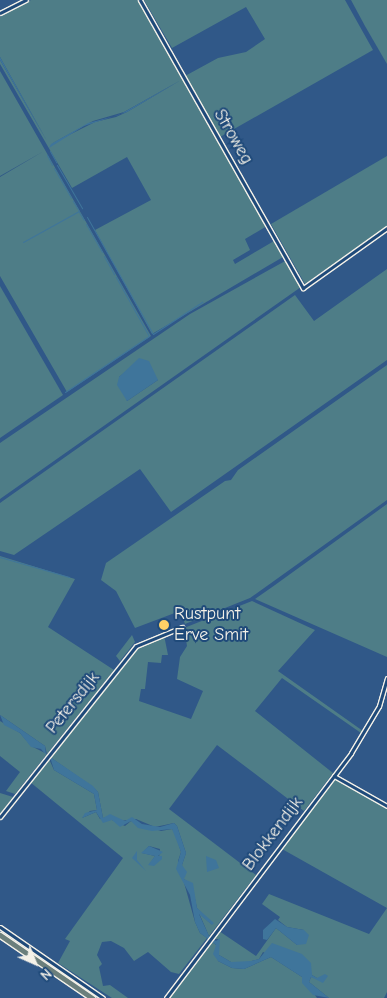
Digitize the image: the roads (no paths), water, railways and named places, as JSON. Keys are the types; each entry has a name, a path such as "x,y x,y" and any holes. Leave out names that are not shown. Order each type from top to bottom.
{"main road":[{"path":"0,935 92,998"}],"street":[{"path":"0,13 26,0"},
{"name":"Stroweg","path":"140,0 303,288 387,228"},
{"name":"Petersdijk","path":"0,817 136,646 182,627"},
{"name":"Blokkendijk","path":"166,998 334,776 377,709 387,678"},
{"path":"334,776 387,806"},
{"path":"0,927 103,998"}],"water":[{"path":"0,57 47,141 0,60"},
{"path":"181,80 127,112 121,114"},
{"path":"113,117 84,126 49,148 51,144 88,123"},
{"path":"139,358 149,361 158,380 127,401 117,385 119,377"},
{"path":"0,715 45,746 46,755 41,749 31,747 20,733 4,725"},
{"path":"50,757 93,786 98,792 103,818 110,814 125,821 132,817 142,824 160,827 174,823 177,826 186,853 182,865 187,872 184,879 193,883 197,908 214,923 212,925 199,914 209,936 216,941 220,938 219,955 231,962 251,961 259,959 272,943 302,954 311,963 312,975 317,978 325,974 328,976 323,983 311,977 309,982 329,998 313,995 302,983 302,977 271,957 244,969 232,968 218,961 213,954 216,945 200,933 195,922 190,895 176,869 181,852 172,829 152,831 138,828 131,821 120,827 112,820 103,823 96,812 82,818 85,813 97,810 94,794 54,770"},
{"path":"149,846 163,852 158,856 162,856 162,859 154,866 148,865 155,856 141,853"},
{"path":"137,851 137,860 146,871 132,858"},
{"path":"206,856 216,860 219,868 207,872"},
{"path":"275,919 287,927 304,930 309,935 306,944 297,945 276,928 267,940 263,939 263,930"}],"waterway":[{"path":"50,151 56,162"},
{"path":"47,155 52,165"},
{"path":"57,165 82,208"},
{"path":"54,168 71,197"},
{"path":"23,242 79,211 73,201"},
{"path":"79,212 84,220"},
{"path":"87,217 153,334 202,302"},
{"path":"86,224 102,252"},
{"path":"104,256 114,274"},
{"path":"65,392 149,336 116,277"},
{"path":"0,557 69,577"}],"place":[{"name":"Rustpunt Erve Smit","path":"164,625"}]}
